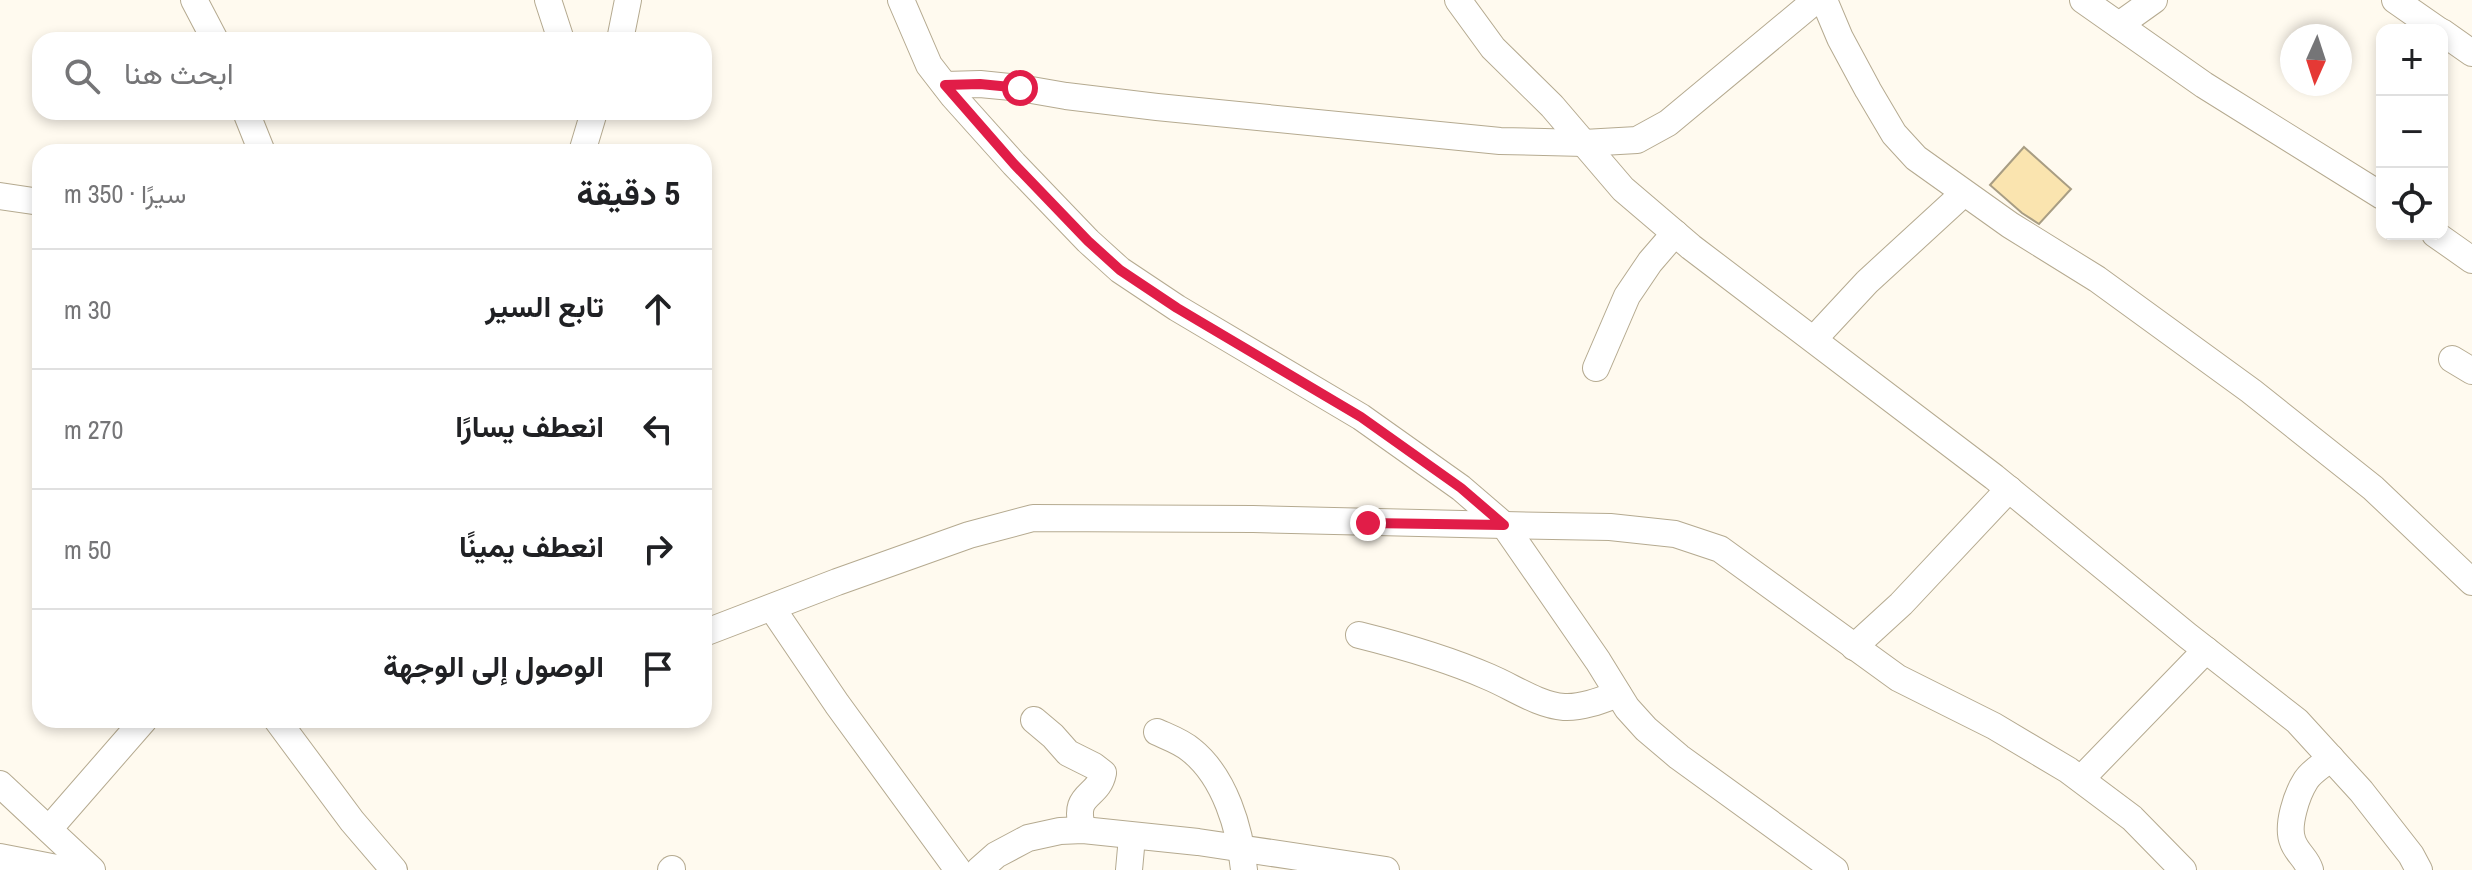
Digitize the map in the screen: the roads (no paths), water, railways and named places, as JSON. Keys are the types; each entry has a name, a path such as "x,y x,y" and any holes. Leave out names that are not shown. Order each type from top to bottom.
{"street":[{"path":"194,0 211,32"},
{"path":"548,0 558,32"},
{"path":"622,32 628,0"},
{"path":"901,0 929,65 1014,164 1088,241 1120,270 1177,308 1361,417 1461,488 1504,525 1627,708 1646,729 1679,757 1834,870"},
{"path":"1458,0 1493,48 1552,106 1623,189 1675,233 2009,489 2297,721 2361,791 2411,855 2419,870"},
{"path":"2083,0 2204,85 2376,192"},
{"path":"2119,25 2154,0"},
{"path":"2395,0 2430,24"},
{"path":"945,85 1020,88 1142,105 1500,141 1584,143 1637,140 1653,133 1815,3 1894,134 1916,158 2010,225 2097,279 2251,391 2373,488 2472,582"},
{"path":"2448,36 2472,53"},
{"path":"249,120 259,144"},
{"path":"584,144 589,120"},
{"path":"1814,339 1867,282 1964,193"},
{"path":"0,196 32,201"},
{"path":"1596,368 1627,296 1675,233"},
{"path":"2444,240 2472,260"},
{"path":"1854,647 1901,604 2009,489"},
{"path":"712,630 969,535 1033,518 1253,519 1610,527 1675,534 1720,549 1898,678 1994,726 2081,779 2132,818 2183,870"},
{"path":"772,608 837,704 958,870"},
{"path":"1359,635 1489,676 1533,698 1564,707 1593,703 1618,694"},
{"path":"2081,779 2206,650"},
{"path":"1034,720 1068,753 1103,773 1101,782 1084,796 1080,820 1083,830"},
{"path":"49,829 137,728"},
{"path":"283,728 352,821 394,870"},
{"path":"1157,732 1190,748 1207,765 1228,803 1243,859"},
{"path":"2310,870 2294,847 2291,828 2296,804 2308,777 2331,758"},
{"path":"0,784 92,870"},
{"path":"979,870 996,855 1028,838 1083,830 1243,859 1386,870"},
{"path":"1129,870 1132,837"},
{"path":"0,857 67,870"}]}
